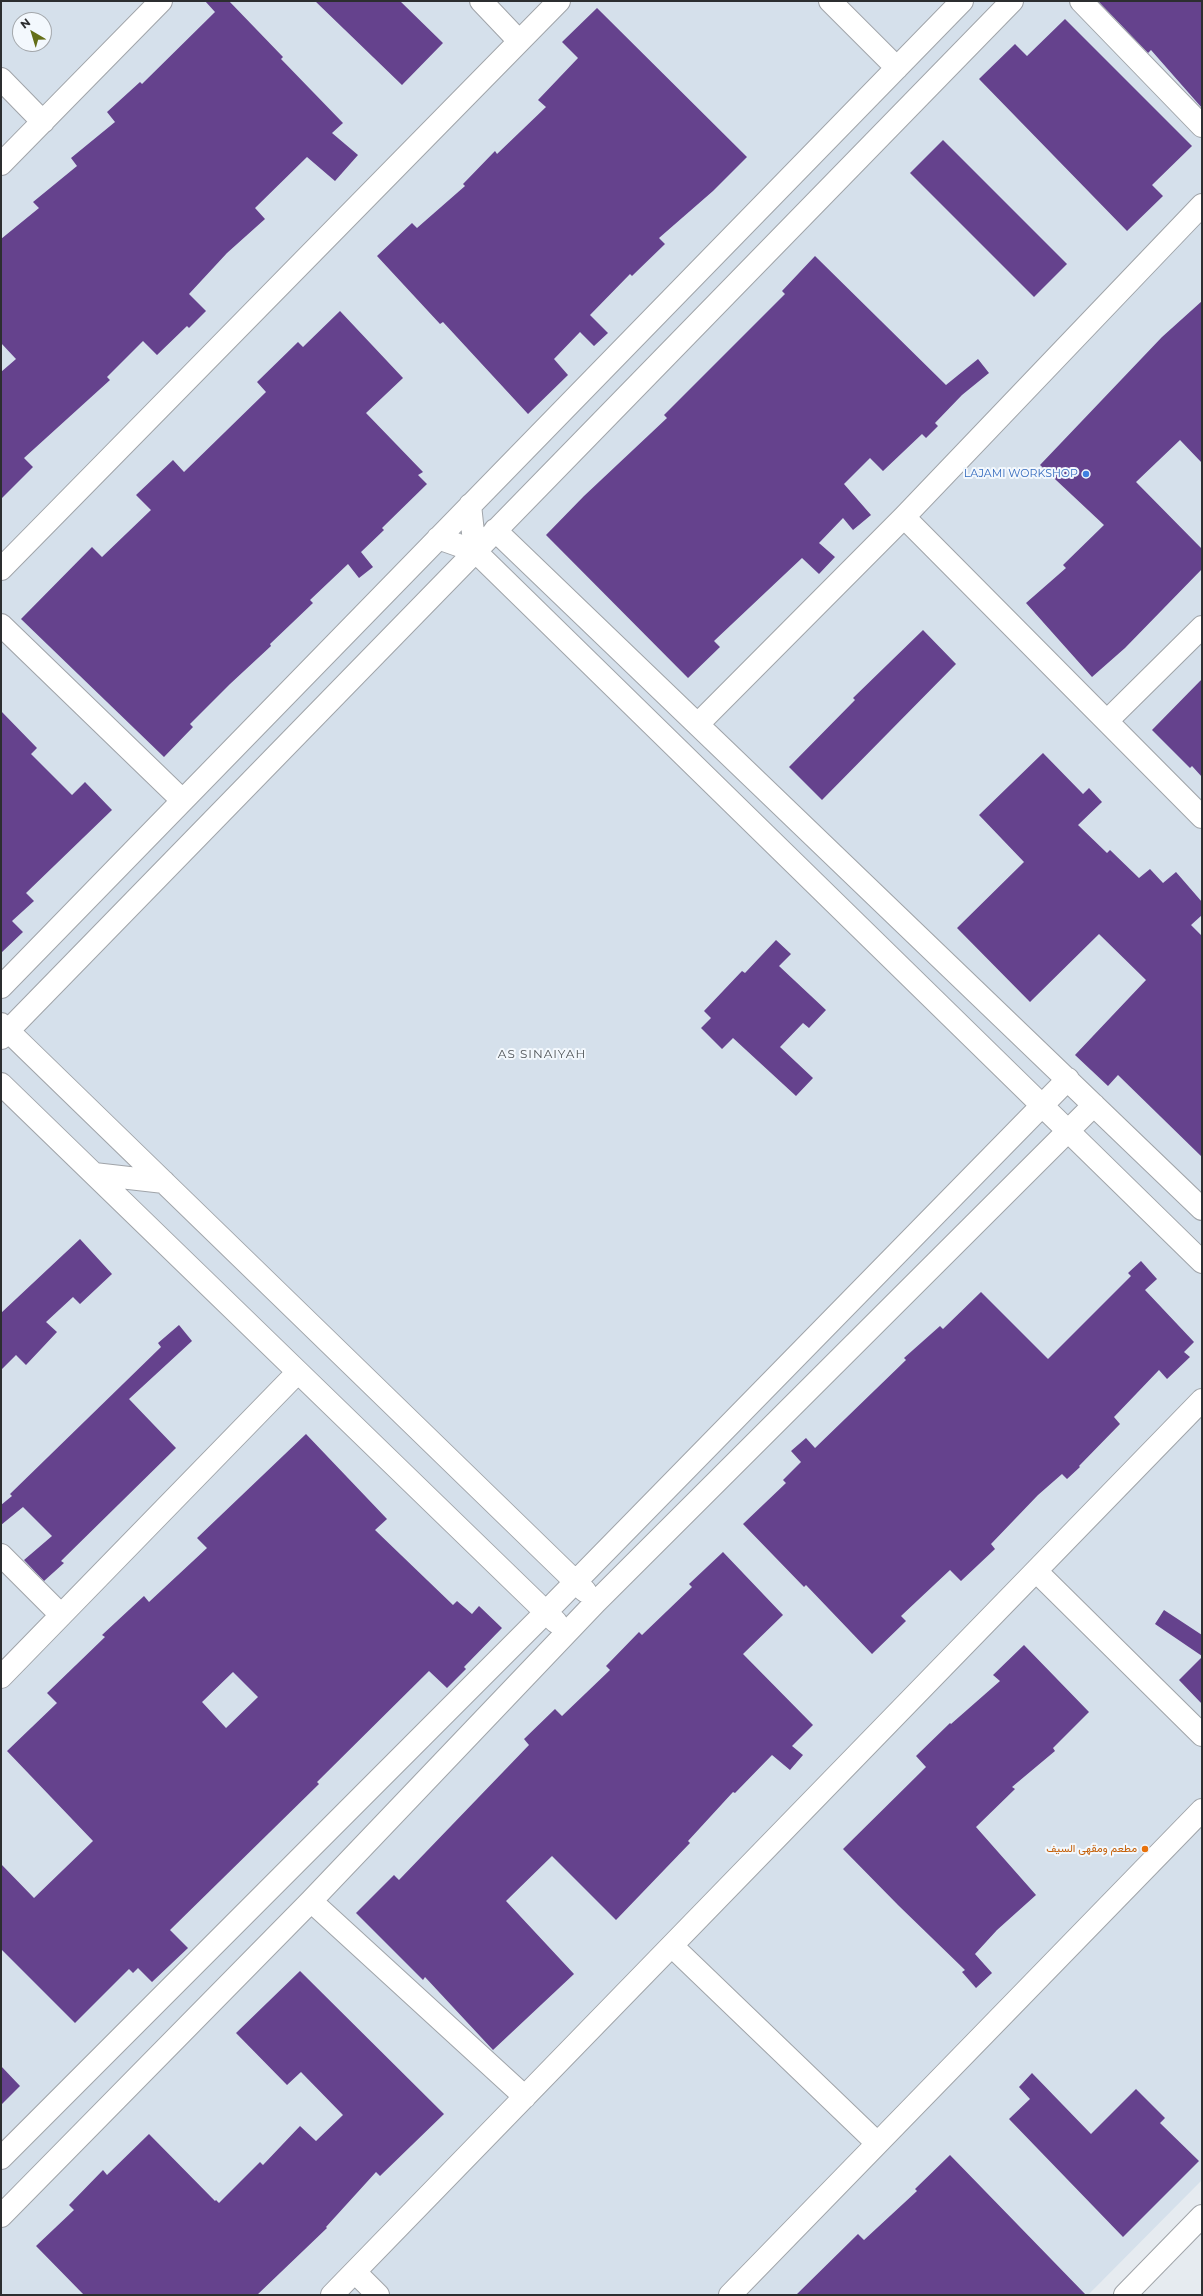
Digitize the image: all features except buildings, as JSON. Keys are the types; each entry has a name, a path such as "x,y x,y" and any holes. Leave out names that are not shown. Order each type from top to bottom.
{"street":[{"path":"1,164 161,1"},
{"path":"481,1 519,41"},
{"path":"1,569 559,1"},
{"path":"830,1 897,68"},
{"path":"1,987 962,1"},
{"path":"596,1602 164,1182 3,1031 475,551 1012,1"},
{"path":"1081,1 1202,126"},
{"path":"1,79 43,122"},
{"path":"698,724 904,516 1202,205"},
{"path":"470,505 475,551"},
{"path":"904,516 1202,817"},
{"path":"495,530 1202,1209"},
{"path":"438,538 475,551 1202,1262"},
{"path":"1,624 182,800"},
{"path":"1107,721 1202,627"},
{"path":"1,2158 546,1612 1068,1079"},
{"path":"1,1084 567,1633"},
{"path":"1,2216 311,1901 596,1602 1094,1105"},
{"path":"94,1174 164,1182"},
{"path":"1,1677 298,1372"},
{"path":"332,2295 1202,1400"},
{"path":"1,1555 61,1615"},
{"path":"1036,1571 1202,1735"},
{"path":"730,2295 1202,1810"},
{"path":"311,1901 525,2097"},
{"path":"672,1946 877,2143"},
{"path":"1125,2295 1202,2216"},
{"path":"355,2272 378,2295"}],"shaded area":[{"path":"1,1 1202,1 1202,2180 1088,2295 1,2295"}],"place":[{"name":"LAJAMI WORKSHOP","path":"1086,474"},
{"name":"مطعم ومقهى السيف","path":"1145,1849"}],"district":[{"name":"AS SINAIYAH","path":"542,1054"}]}
